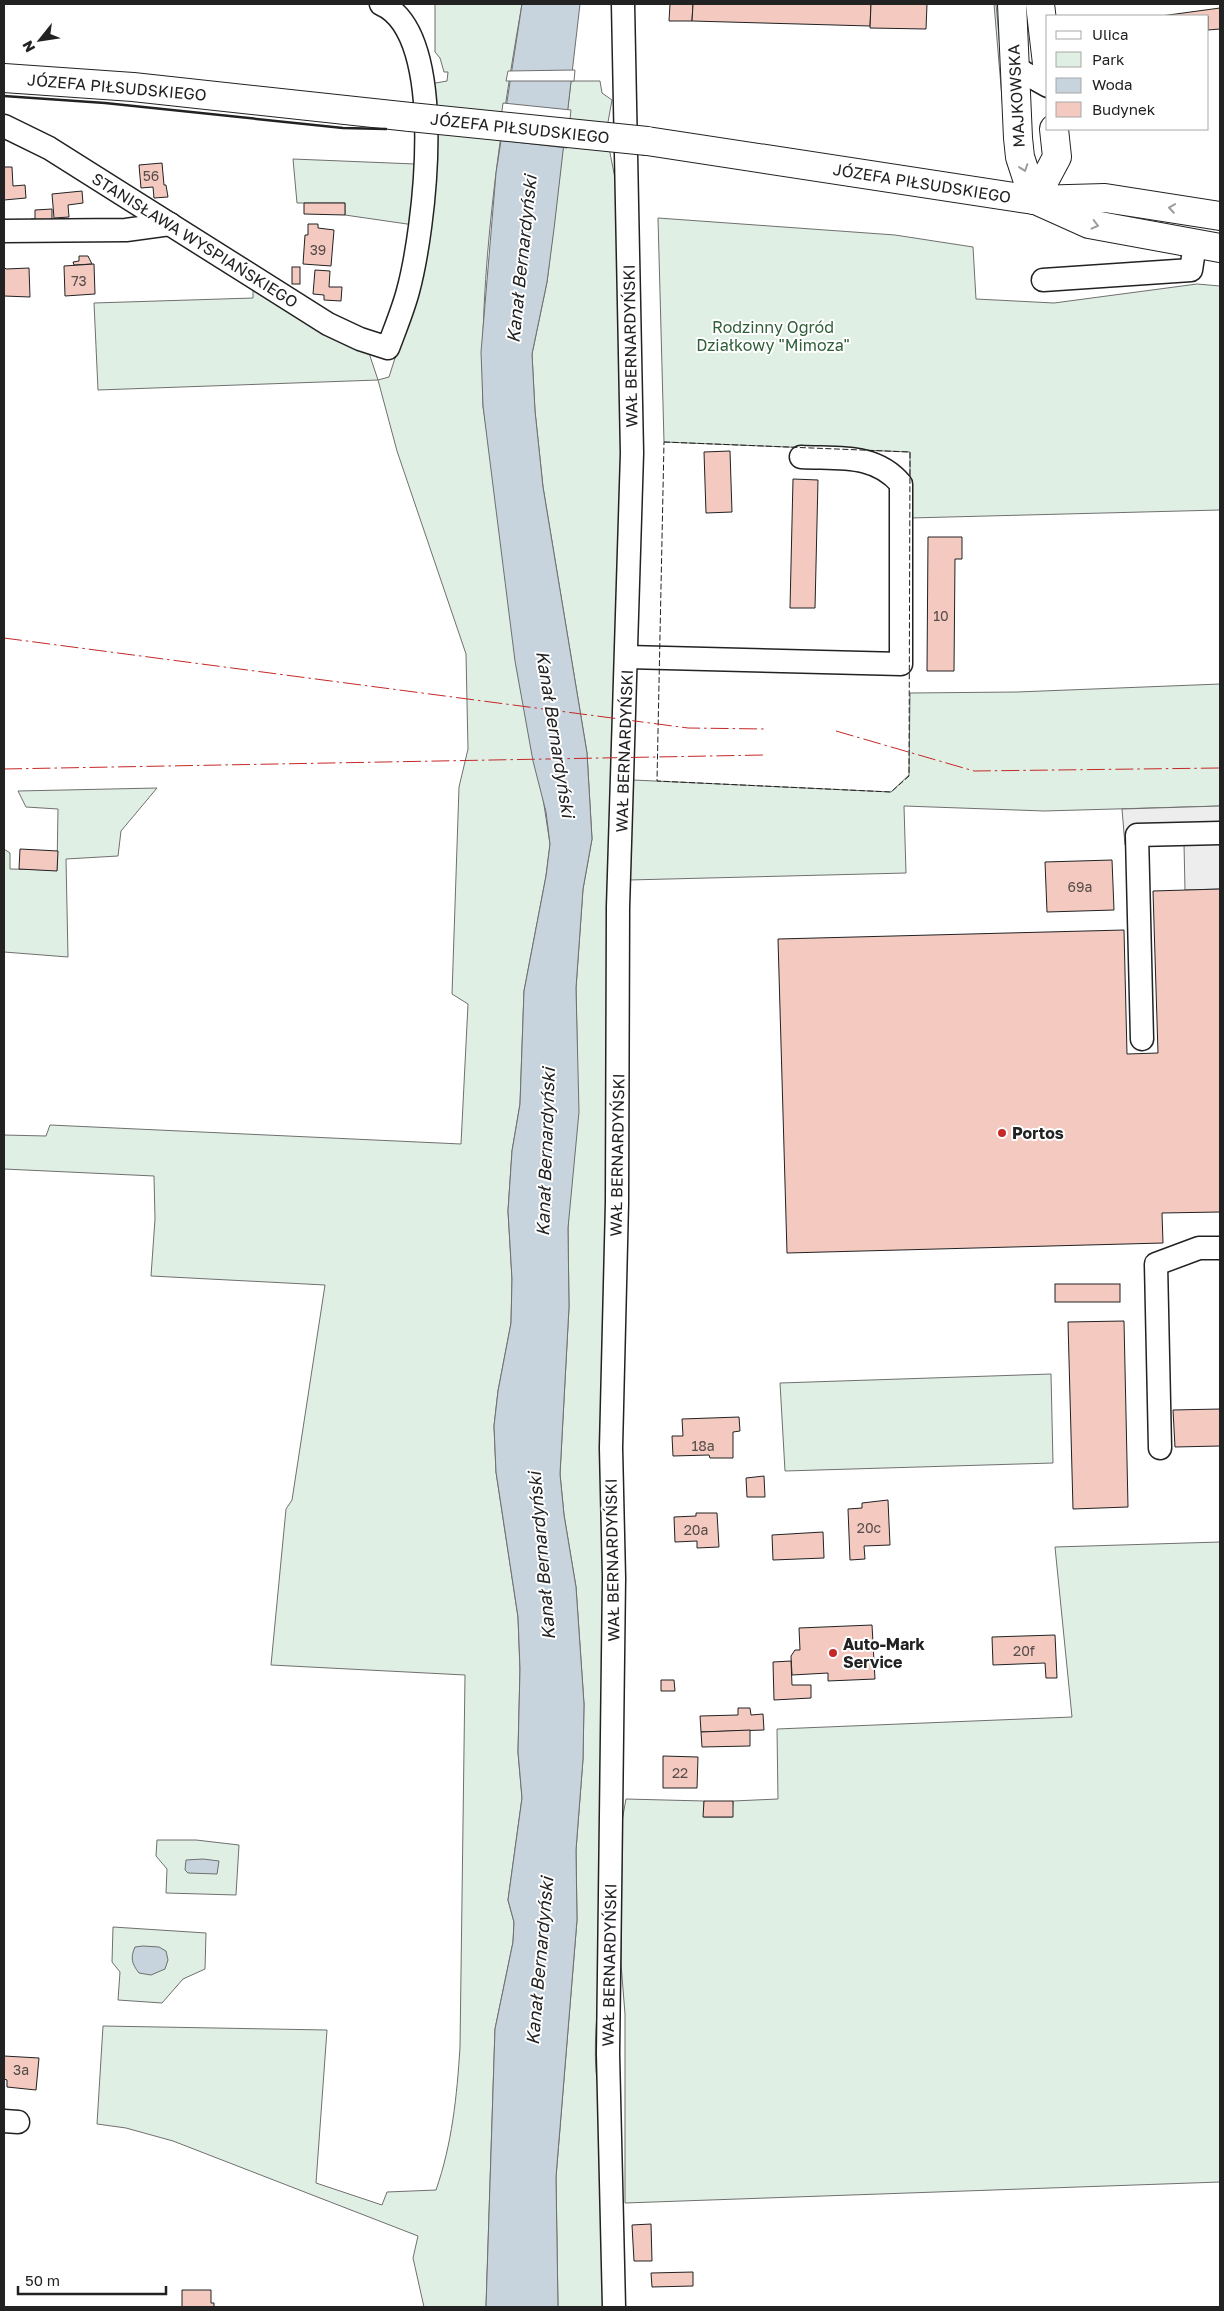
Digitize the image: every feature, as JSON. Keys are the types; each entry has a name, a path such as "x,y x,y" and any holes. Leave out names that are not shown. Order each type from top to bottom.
{"main road":[{"name":"MAJKOWSKA","path":"1012,4 1020,156 1034,200"},
{"name":"MAJKOWSKA","path":"1040,4 1046,55"},
{"name":"JÓZEFA PIŁSUDSKIEGO","path":"4,78 133,87 647,142 1034,200 1105,198 1220,216"},
{"path":"1034,200 1057,157 1054,130"},
{"name":"JÓZEFA PIŁSUDSKIEGO","path":"1034,200 1089,224 1207,246"}],"street":[{"name":"STANISŁAWA WYSPIAŃSKIEGO","path":"4,126 49,148 328,324 360,339 388,348 408,290 425,192 425,105 414,46 403,21 394,12 380,4"},
{"name":"WAŁ BERNARDYŃSKI","path":"614,2307 608,2060 614,1578 611,1458 617,1194 618,907 627,657 632,391 625,200 623,4"},
{"path":"1014,68 1046,85"},
{"path":"4,231 126,230 170,224"},
{"path":"1044,280 1191,270 1207,246"},
{"path":"627,657 901,664 900,484 893,475 874,462 801,457"},
{"path":"1142,1039 1137,835 1220,833"},
{"path":"1160,1448 1156,1264 1199,1248 1220,1248"}],"green space":[{"path":"435,4 522,4 492,204 484,305 483,406 550,844 546,876 524,991 520,1104 512,1151 508,1211 512,1279 511,1323 498,1391 494,1426 496,1472 518,1617 520,1669 518,1752 522,1798 508,1900 514,1922 513,1942 495,2029 486,2307 424,2307 413,2258 418,2236 173,2141 126,2128 97,2124 103,2026 327,2030 316,2183 382,2205 387,2192 436,2190 442,2173 453,2120 460,2047 465,1675 271,1665 286,1509 292,1500 325,1285 151,1276 155,1219 154,1176 4,1169 4,1135 46,1136 50,1125 461,1144 468,1004 452,994 459,787 468,749 466,654 397,451 378,380 389,377 415,295 430,84 447,81 448,72 444,72 440,58 435,52"},
{"path":"994,4 996,4 1006,113 1003,110"},
{"path":"571,81 600,81 602,93 612,100 608,122 608,143 619,198 623,482 599,1989 595,2044 600,2099 605,2307 558,2307 556,2177 577,1920 576,1850 583,1759 584,1704 576,1587 564,1515 560,1474 569,1307 568,1228 577,1040 576,988 583,889 592,839 587,753 543,487 535,411 532,354 547,282"},
{"path":"293,159 415,164 414,225 345,215 345,203 297,203"},
{"name":"Rodzinny Ogród Działkowy \"Mimoza\"","path":"658,218 895,235 973,247 976,299 1054,303 1197,284 1220,286 1220,510 910,518 910,452 664,442"},
{"path":"256,286 369,353 378,380 98,390 94,303 253,298 253,291"},
{"path":"1220,684 1220,806 1044,811 904,806 906,873 629,880 633,780 891,792 909,775 910,693 1017,692"},
{"path":"157,788 121,831 118,856 66,859 68,957 4,952 4,849 10,853 10,869 57,870 58,809 26,807 18,791"},
{"path":"1051,1374 1053,1463 785,1471 780,1383"},
{"path":"1220,1542 1220,2182 625,2203 625,2014 621,1964 622,1821 626,1799 704,1801 704,1817 732,1817 733,1801 778,1799 777,1729 1072,1717 1055,1547"},
{"path":"157,1840 196,1840 239,1845 236,1895 166,1893 167,1869 156,1856"},
{"path":"113,1927 206,1933 205,1969 183,1979 162,2003 118,2000 120,1972 112,1962"}],"shaded area":[{"path":"1220,806 1220,889 1185,890 1184,844 1125,845 1122,809"}],"water":[{"name":"Kanał Bernardyński","path":"522,4 580,4 547,282 532,354 535,411 543,487 587,753 592,839 583,889 576,988 579,1112 568,1228 569,1307 560,1474 564,1515 576,1587 584,1704 583,1759 576,1850 577,1920 556,2177 558,2307 486,2307 495,2029 513,1942 514,1922 508,1900 522,1798 518,1752 520,1669 518,1617 496,1472 494,1426 498,1391 511,1323 512,1279 508,1211 512,1151 520,1104 524,991 546,876 550,844 546,812 533,761 515,661 483,406 481,352 496,173"},
{"path":"203,1859 219,1861 217,1874 188,1873 185,1870 186,1860"},
{"path":"135,1947 159,1947 166,1951 168,1960 165,1969 151,1975 139,1973 133,1964 132,1958"}],"pier":[{"path":"575,70 574,81 506,81 508,71"},
{"path":"503,103 571,110 567,148 498,140"}],"building":[{"path":"670,4 693,4 692,21 669,21"},
{"path":"693,4 871,4 870,26 692,21"},
{"path":"871,4 927,4 926,29 870,28"},
{"path":"1220,8 1220,29 1209,30 1209,15 1168,15"},
{"path":"162,163 164,185 166,185 168,197 154,198 153,187 141,188 139,165"},
{"path":"4,167 12,167 13,186 25,185 26,198 4,200"},
{"path":"82,191 83,203 68,205 69,217 54,218 52,194"},
{"path":"304,203 345,203 345,215 304,214"},
{"path":"52,209 52,224 31,225 31,219 35,219 35,210"},
{"path":"308,224 318,224 318,228 334,230 331,266 303,264 305,235 308,235"},
{"path":"79,256 88,256 92,264 74,265 73,262 79,261"},
{"path":"94,264 95,294 65,296 64,266"},
{"path":"4,267 6,269 29,268 30,297 4,296"},
{"path":"292,267 300,267 300,284 292,284"},
{"path":"315,270 330,271 329,287 342,287 341,301 324,300 324,295 313,294"},
{"path":"730,451 732,512 706,513 704,452"},
{"path":"793,479 818,480 815,608 790,608"},
{"path":"928,537 962,537 962,559 955,559 954,671 927,671"},
{"path":"20,849 58,851 57,871 19,869"},
{"path":"1112,860 1114,910 1047,912 1045,862"},
{"name":"Portos","path":"1220,889 1220,1212 1162,1213 1163,1243 787,1253 778,939 1124,930 1127,1054 1158,1053 1153,891"},
{"path":"1055,1284 1120,1284 1120,1302 1055,1302"},
{"path":"1124,1321 1128,1507 1073,1509 1068,1322"},
{"path":"1220,1409 1220,1446 1175,1447 1173,1410"},
{"path":"739,1417 740,1431 733,1432 733,1458 710,1458 709,1455 673,1456 672,1436 683,1436 682,1419"},
{"path":"764,1476 765,1497 747,1497 746,1478"},
{"path":"888,1500 890,1545 864,1546 865,1559 850,1560 848,1509 862,1508 862,1503"},
{"path":"696,1513 717,1513 719,1547 697,1548 697,1541 675,1542 674,1517 696,1516"},
{"path":"823,1532 824,1558 773,1560 772,1535"},
{"name":"Auto-Mark Service","path":"872,1625 875,1679 828,1681 828,1673 792,1675 791,1656 795,1650 800,1650 799,1628"},
{"path":"1055,1635 1057,1678 1046,1678 1045,1663 993,1665 992,1637"},
{"path":"791,1661 792,1685 811,1685 811,1698 774,1700 773,1662"},
{"path":"661,1680 674,1680 675,1691 661,1691"},
{"path":"738,1708 750,1708 751,1715 763,1714 764,1730 701,1732 700,1716 738,1715"},
{"path":"750,1730 750,1746 702,1747 701,1732"},
{"path":"663,1756 698,1757 697,1788 663,1788"},
{"path":"704,1801 733,1801 733,1817 703,1817"},
{"path":"4,2056 39,2058 36,2090 7,2087 7,2080 4,2079"},
{"path":"651,2224 652,2261 634,2261 632,2225"},
{"path":"693,2272 693,2286 652,2287 651,2273"},
{"path":"182,2290 211,2290 211,2303 214,2303 214,2307 182,2307"}],"fence":[{"path":"664,442 910,452 909,776 891,792 657,781 664,442"}],"wall":[{"path":"4,96 105,103 343,128 386,129"}],"power":[{"path":"4,638 688,728 765,729"},
{"path":"836,731 974,771 1220,768"},
{"path":"4,769 764,755"}],"place":[{"name":"Portos","path":"1002,1133"},
{"name":"Auto-Mark Service","path":"833,1653"}]}
